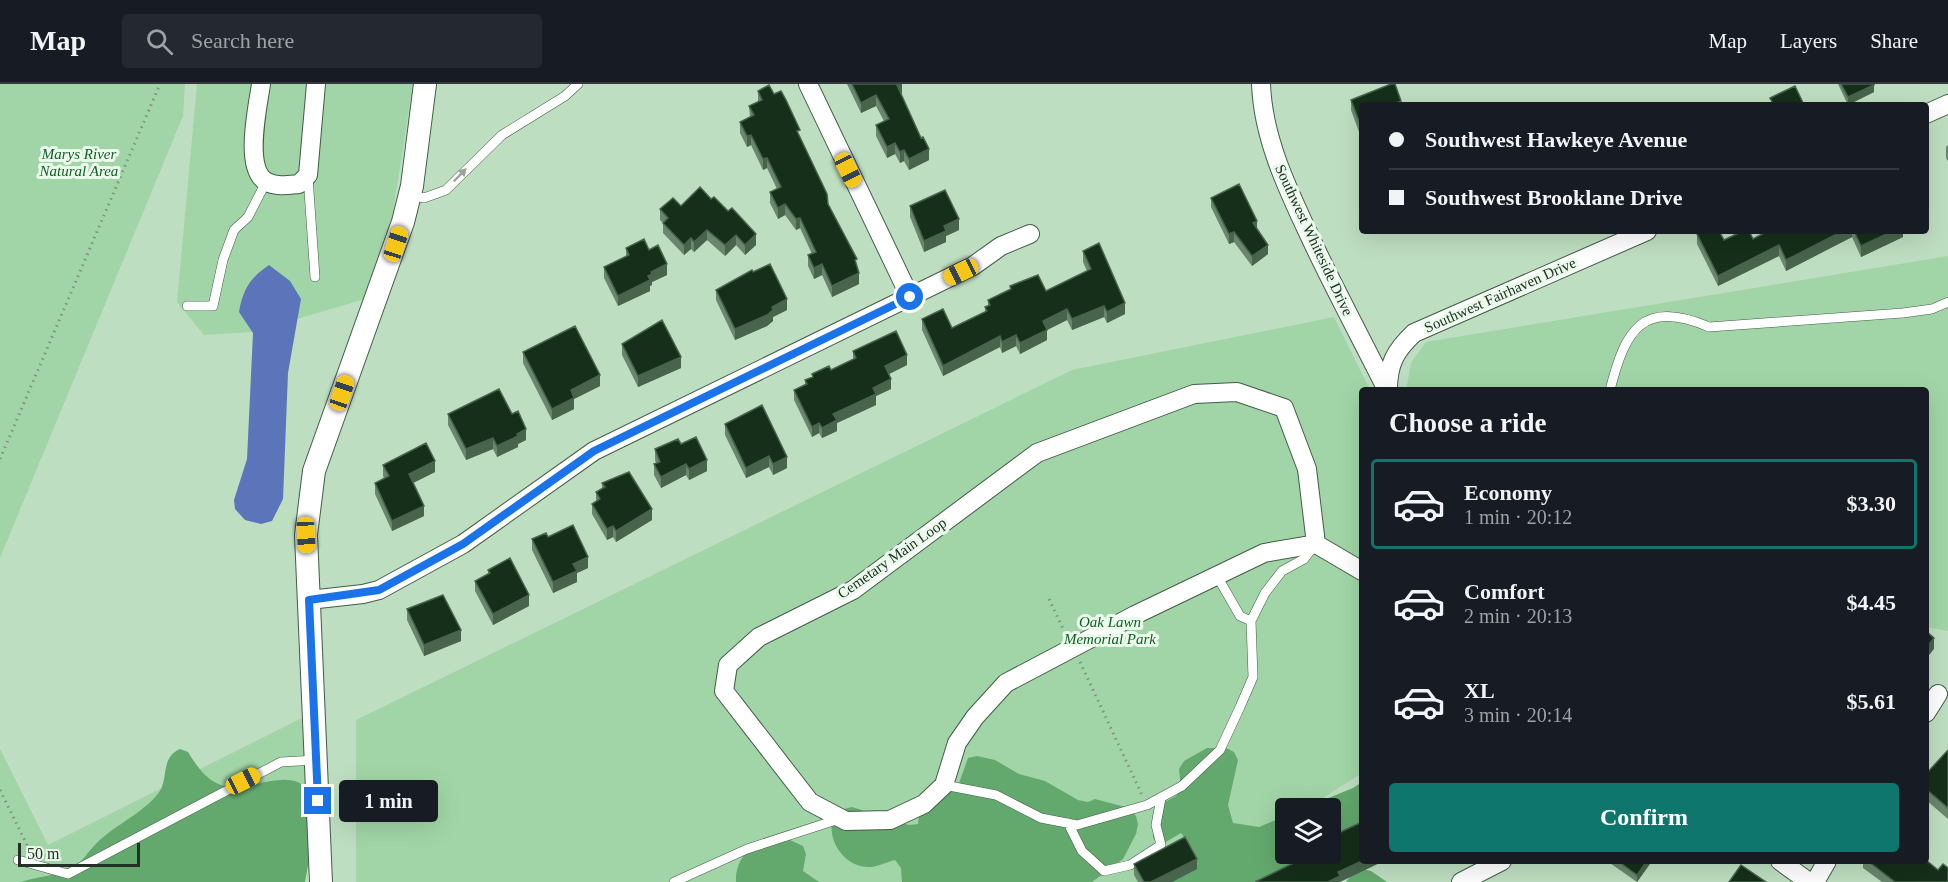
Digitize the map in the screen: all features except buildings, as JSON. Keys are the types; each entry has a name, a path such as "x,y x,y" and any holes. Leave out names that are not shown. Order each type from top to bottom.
{"street":[{"path":"261,84 252,158 259,176 266,182 280,186 299,184 308,175 316,84"},
{"path":"321,882 306,535 314,471 389,266 410,195 425,84"},
{"path":"808,84 910,297"},
{"name":"Southwest Whiteside Drive","path":"1261,84 1265,117 1278,165 1329,276 1386,387"},
{"path":"1929,113 1948,104"},
{"path":"309,600 379,590 463,544 594,451 973,266 1001,246 1030,234"},
{"name":"Southwest Fairhaven Drive","path":"1388,387 1392,359 1400,346 1414,333 1640,234"},
{"name":"Cemetary Main Loop","path":"944,785 924,804 890,820 846,821 810,802 724,692 728,665 759,638 853,590 1037,453 1194,394 1237,392 1284,408 1307,469 1316,544"},
{"path":"944,785 957,743 1006,683 1072,648 1264,553 1316,544 1359,569"},
{"path":"1929,708 1938,694"},
{"path":"1461,882 1496,864"},
{"path":"1784,864 1809,882"},
{"path":"1815,882 1825,864"}],"lane":[{"path":"410,195 424,198 446,190 493,142 565,96 578,84"},
{"path":"308,175 315,277"},
{"path":"187,306 213,306 222,260 234,230 248,217 266,182"},
{"path":"1611,387 1621,349 1634,329 1654,318 1685,317 1709,327 1903,313 1932,309 1948,302"},
{"path":"944,785 996,795 1041,818 1077,825 1147,805 1182,786 1220,750 1253,677 1251,621 1265,593 1282,571 1305,559 1316,544"},
{"path":"1217,576 1240,616 1251,621"},
{"path":"18,860 68,874 282,762 316,760"},
{"path":"1068,823 1082,851 1104,871 1130,865 1161,845 1156,825 1161,798"},
{"path":"674,882 747,849 842,819"}],"path":[{"path":"0,459 160,84"},
{"path":"1049,599 1147,805"},
{"path":"0,790 37,866"}],"green space":[{"name":"Marys River Natural Area","path":"0,84 185,84 183,116 0,558"},
{"path":"197,84 413,84 392,218 365,299 252,332 204,335 177,302"},
{"path":"1948,256 1948,631 1929,628 1929,387 1407,387 1411,363 1426,342"},
{"name":"Oak Lawn Memorial Park","path":"1334,317 1369,387 1359,387 1359,775 1323,798 1275,798 1275,828 1178,882 356,882 356,720 1072,370"},
{"path":"314,712 312,786 102,882 0,882 0,749 48,845"},
{"path":"1207,748 1226,748 1234,752 1238,760 1228,805 1233,823 1259,827 1275,820 1275,864 1298,864 1271,877 1254,882 1168,882 1192,859 1193,850 1181,833 1164,843 1153,838 1153,820 1161,804 1176,796 1181,789 1179,769 1184,761"},
{"path":"180,749 188,752 206,776 221,785 232,787 281,780 292,780 302,784 309,793 311,850 305,882 21,882 68,870 77,865 108,833 142,809 157,795 163,783 169,758"},
{"path":"977,756 995,760 1019,774 1045,781 1078,800 1088,802 1095,799 1129,808 1136,816 1138,824 1136,834 1123,859 1092,882 902,882 901,868 895,860 870,867 857,865 842,854 836,846 832,820 836,811 852,807 909,825 918,824 919,815 958,786 968,758"},
{"path":"1359,784 1359,836 1341,844 1341,798 1328,798"},
{"path":"779,835 803,846 806,854 803,871 819,882 736,882 739,864 748,850 762,840"},
{"path":"1363,869 1371,871 1387,882 1346,882 1353,872"}],"water":[{"path":"269,265 290,281 301,299 288,373 283,499 272,521 261,524 245,520 235,509 234,500 247,459 253,333 239,312 248,285"}],"route":[{"path":"318,801 309,600 379,590 463,544 568,467 594,451 910,297"}]}
